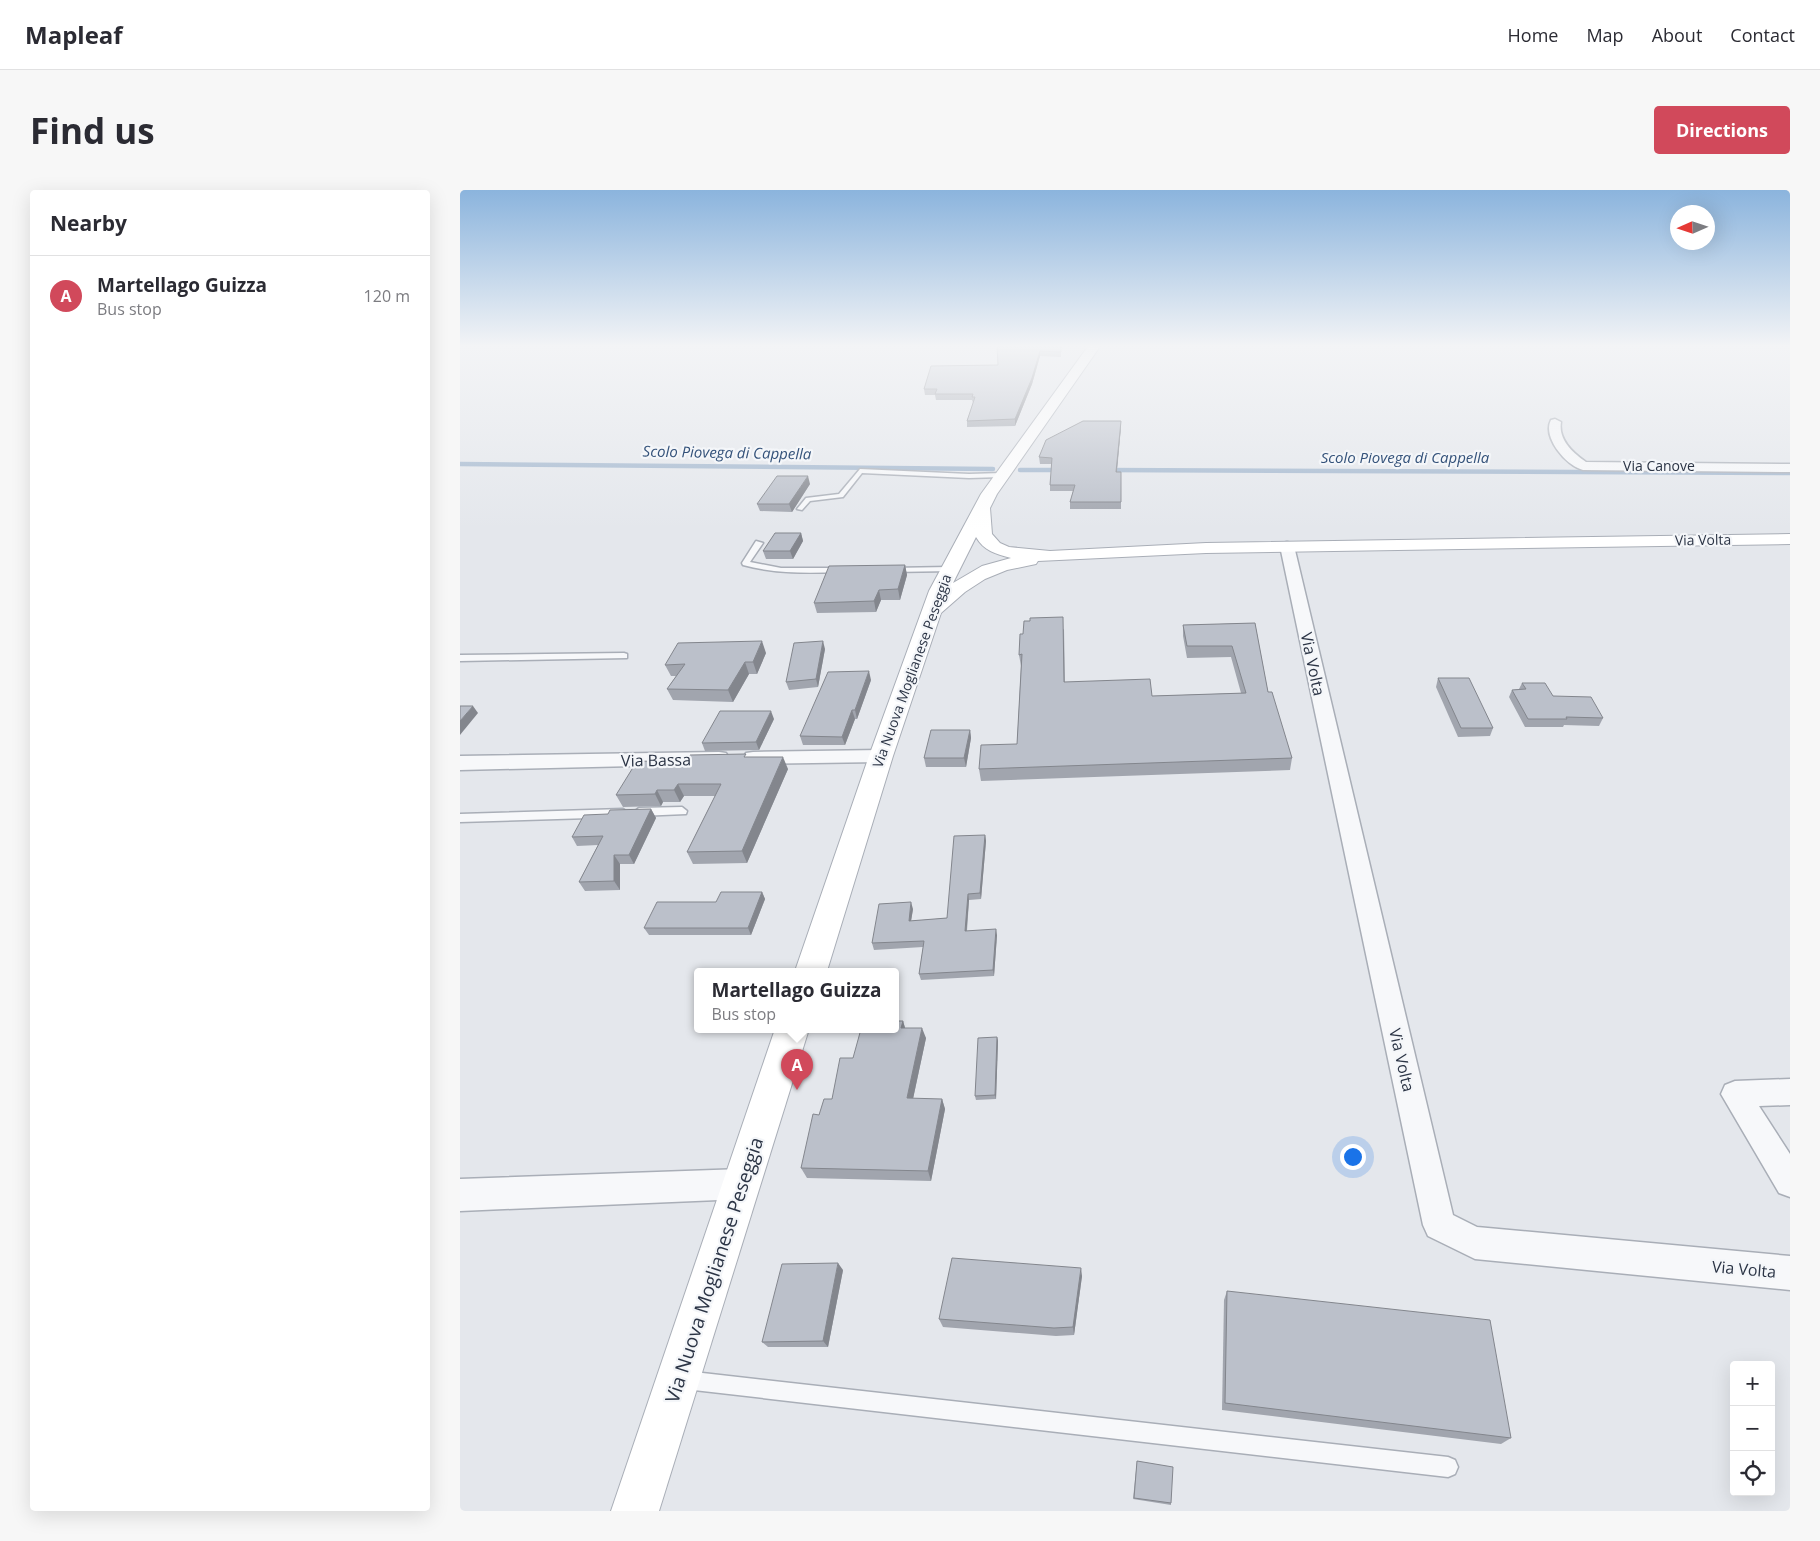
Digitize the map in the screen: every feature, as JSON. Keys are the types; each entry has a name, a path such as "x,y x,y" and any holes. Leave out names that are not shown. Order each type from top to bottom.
{"main road":[{"name":"Via Nuova Moglianese Peseggia","path":"812,968 881,756 930,616 953,562 982,506 1050,407"},
{"path":"982,506 983,534 1002,557"},
{"name":"Via Volta","path":"953,562 975,563 1002,557 1197,548 1790,539"},
{"name":"Via Volta","path":"930,616 959,585 1002,557"},
{"name":"Via Nuova Moglianese Peseggia","path":"635,1511 791,1033"}],"street":[{"name":"Via Canove","path":"1555,422 1553,428 1556,436 1574,460 1583,466 1790,468"},
{"name":"Via Volta","path":"1287,546 1439,1225 1475,1243 1790,1273"},
{"name":"Via Bassa","path":"460,763 881,756"},
{"path":"1790,1092 1735,1094 1790,1182"},
{"path":"460,1195 742,1184"}],"lane":[{"path":"800,509 808,499 841,496 860,471 969,476 1002,475"},
{"path":"759,542 746,563 757,567 780,569 851,570"},
{"path":"879,570 953,562"},
{"path":"460,658 624,656"},
{"path":"460,818 682,811"},
{"path":"678,1379 1448,1467"}],"building":[{"path":"972,407 1020,407 1015,419 967,421"},
{"path":"1083,421 1121,421 1116,472 1121,472 1121,502 1070,502 1075,485 1050,485 1052,458 1039,457 1046,440"},
{"path":"777,476 808,476 789,504 757,504"},
{"path":"775,533 801,533 790,551 763,551"},
{"path":"905,565 898,589 879,590 874,601 814,603 829,566"},
{"path":"1063,617 1064,682 1150,679 1152,696 1246,693 1232,646 1187,646 1183,625 1255,623 1268,692 1272,692 1292,758 979,769 981,745 1017,744 1022,654 1019,655 1020,634 1023,634 1024,621 1030,621 1030,618"},
{"path":"762,641 753,662 745,662 728,690 667,689 685,664 665,665 678,643"},
{"path":"823,641 816,679 786,682 794,643"},
{"path":"869,671 855,710 852,710 842,737 800,736 828,672"},
{"path":"1438,678 1469,678 1493,728 1461,728"},
{"path":"1522,683 1545,683 1553,696 1591,697 1603,718 1528,719 1512,690 1526,689"},
{"path":"460,706 473,706 460,721"},
{"path":"720,711 771,711 756,742 702,743"},
{"path":"931,730 970,730 964,758 924,758"},
{"path":"746,754 744,757 783,757 742,851 687,852 721,784 678,784 674,790 657,790 655,794 616,795 637,761 687,762 690,755"},
{"path":"651,809 629,855 614,855 614,881 579,882 603,836 572,837 584,815 608,814 610,810"},
{"path":"985,835 980,893 968,894 965,931 996,929 993,970 919,974 924,941 872,943 879,904 911,902 909,921 947,918 954,836"},
{"path":"721,892 762,892 748,928 644,928 657,902 716,902"},
{"path":"899,1021 903,1021 901,1028 922,1028 907,1098 942,1099 928,1171 801,1168 813,1114 819,1115 824,1099 832,1099 840,1058 853,1058 860,1033 899,1033"},
{"path":"997,1037 995,1095 975,1096 978,1038"},
{"path":"952,1258 1081,1268 1073,1327 1054,1328 939,1319"},
{"path":"838,1263 823,1341 762,1342 782,1264"},
{"path":"1227,1291 1490,1320 1511,1438 1225,1403"},
{"path":"1137,1461 1173,1467 1171,1503 1134,1498"}],"waterway":[{"name":"Scolo Piovega di Cappella","path":"460,464 993,469"},
{"name":"Scolo Piovega di Cappella","path":"1020,470 1061,470"},
{"name":"Scolo Piovega di Cappella","path":"1107,470 1790,473"}],"place":[{"name":"Martellago Guizza","path":"797,1090"}]}
